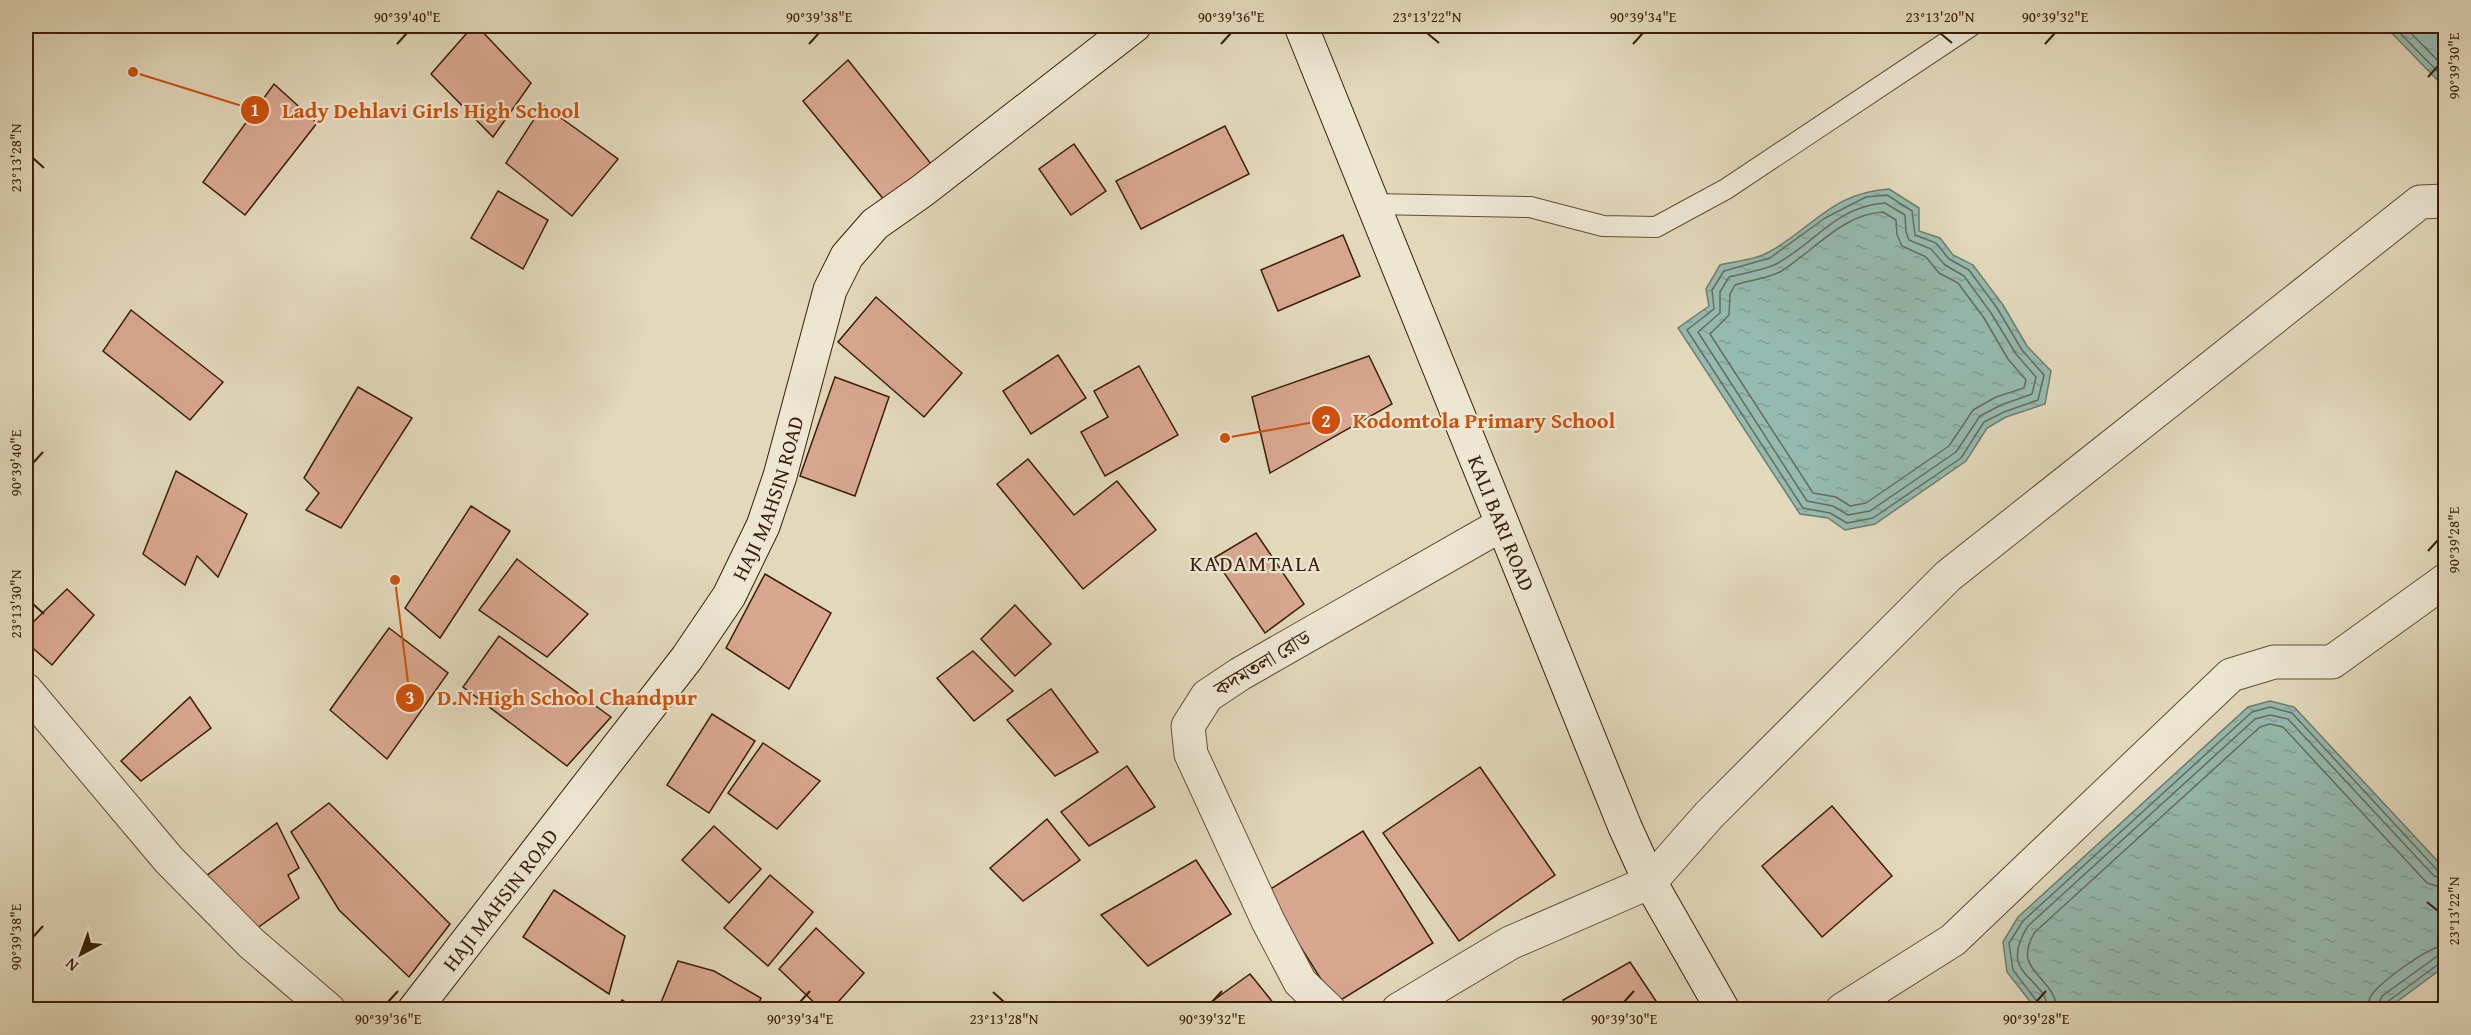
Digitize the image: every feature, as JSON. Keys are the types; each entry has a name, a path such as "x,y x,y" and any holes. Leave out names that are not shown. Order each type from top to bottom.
{"street":[{"name":"HAJI MAHSIN ROAD","path":"414,1010 687,658 729,596 770,506 830,290 847,256 875,224 922,191 1134,26"},
{"name":"KALI BARI ROAD","path":"1301,26 1624,827 1650,882 1723,1010"},
{"path":"1398,1010 1510,944 1650,882 1709,814 1948,576 2420,202 2445,201"},
{"name":"কদমতলা রোড","path":"1329,1010 1300,982 1268,921 1191,754 1188,726 1207,696 1240,674 1502,525"},
{"path":"1842,1010 1953,939 2230,675 2274,662 2332,662 2445,580"},
{"path":"26,690 169,860 251,942 329,1010"}],"lane":[{"path":"1373,204 1530,207 1603,226 1656,227 1726,189 1971,26"}],"water":[{"path":"2385,26 2445,26 2445,88"},
{"path":"1889,189 1919,208 1919,231 1940,238 1953,255 1973,265 2003,305 2027,346 2051,371 2045,404 2006,417 1987,428 1966,461 1875,524 1845,530 1828,518 1800,514 1678,328 1709,306 1706,289 1720,265 1764,255 1837,204 1869,192"},
{"path":"2270,701 2294,707 2445,869 2445,966 2387,1009 2036,1009 2007,972 2003,942 2018,917 2248,707"}],"building":[{"path":"473,26 477,26 531,83 493,137 431,74"},
{"path":"848,60 932,165 885,201 803,101"},
{"path":"274,84 317,123 245,215 203,182"},
{"path":"543,105 618,159 572,216 506,163"},
{"path":"1225,126 1249,174 1141,229 1116,181"},
{"path":"1074,144 1106,191 1071,215 1039,169"},
{"path":"498,191 548,220 523,269 471,238"},
{"path":"1343,235 1360,276 1278,311 1261,270"},
{"path":"876,297 962,373 924,417 838,342"},
{"path":"131,310 223,382 190,420 103,351"},
{"path":"1058,355 1086,398 1031,434 1003,391"},
{"path":"1369,356 1392,404 1270,473 1252,397"},
{"path":"1139,366 1178,435 1105,476 1081,432 1108,417 1094,391"},
{"path":"835,377 889,397 855,496 800,476"},
{"path":"358,387 412,418 341,528 306,510 319,493 304,478"},
{"path":"1028,459 1074,515 1117,481 1156,530 1083,589 997,484"},
{"path":"176,471 247,514 218,577 197,556 185,585 143,554"},
{"path":"471,506 510,531 440,638 405,608"},
{"path":"1256,533 1304,604 1265,633 1214,558"},
{"path":"517,559 588,614 547,657 479,610"},
{"path":"765,574 831,613 789,689 726,648"},
{"path":"67,589 94,615 52,665 26,642 26,629"},
{"path":"1015,605 1051,644 1015,676 981,639"},
{"path":"389,628 448,673 387,759 330,710"},
{"path":"499,636 611,717 567,766 463,687"},
{"path":"973,651 1013,691 974,721 937,678"},
{"path":"1051,689 1098,752 1055,776 1007,720"},
{"path":"190,697 211,728 141,781 121,761"},
{"path":"712,714 755,741 709,813 667,785"},
{"path":"763,743 820,781 777,829 728,793"},
{"path":"1127,766 1155,807 1089,846 1061,812"},
{"path":"1480,767 1555,875 1459,941 1383,833"},
{"path":"329,803 450,924 409,977 339,910 291,832"},
{"path":"1832,806 1892,876 1822,937 1762,866"},
{"path":"1047,819 1080,860 1023,901 990,868"},
{"path":"277,823 299,868 288,875 299,898 249,934 206,876"},
{"path":"714,826 761,869 729,903 682,860"},
{"path":"1363,831 1433,943 1336,1003 1266,892"},
{"path":"1196,860 1231,914 1148,966 1101,915"},
{"path":"770,875 813,912 768,966 724,928"},
{"path":"554,890 625,936 609,994 523,937"},
{"path":"816,928 864,973 831,1010 822,1010 779,969"},
{"path":"678,961 714,971 761,998 756,1010 658,1010"},
{"path":"1630,962 1662,1010 1568,1010 1563,1000"},
{"path":"1250,974 1279,1010 1200,1010"},
{"path":"622,1000 638,1010 616,1010"}],"place":[{"name":"Lady Dehlavi Girls High School","path":"133,72"},
{"name":"Kodomtola Primary School","path":"1225,438"},
{"name":"D.N.High School Chandpur","path":"395,580"}],"district":[{"name":"KADAMTALA","path":"1256,563"}]}
